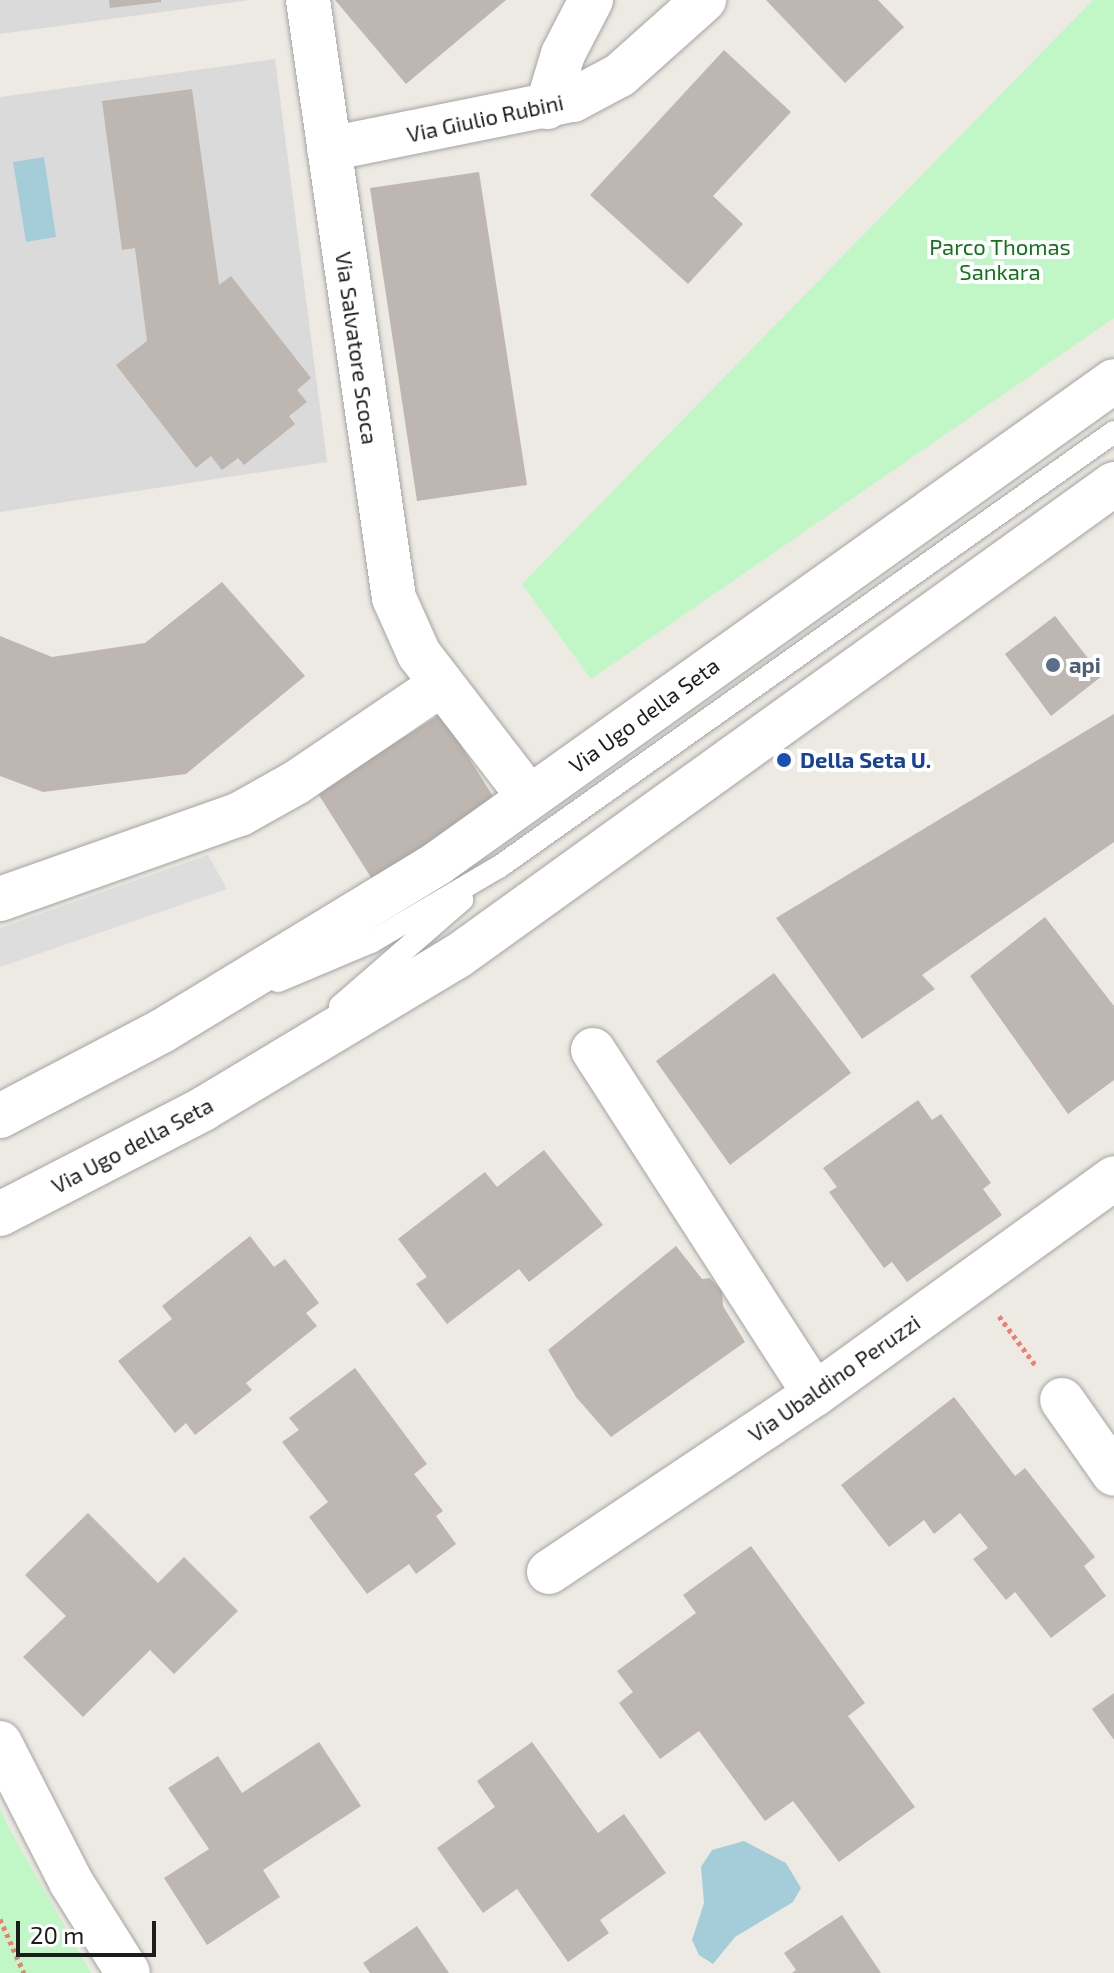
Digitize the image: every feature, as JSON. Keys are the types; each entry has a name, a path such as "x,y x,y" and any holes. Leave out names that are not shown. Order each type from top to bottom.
{"street":[{"name":"Via Salvatore Scoca","path":"308,0 394,598 419,654 440,685 529,797"},
{"path":"547,107 563,54 591,0"},
{"name":"Via Giulio Rubini","path":"329,149 573,100 620,75 704,0"},
{"name":"Via Ugo della Seta","path":"0,1116 162,1031 438,863 1114,381"},
{"name":"Via Ugo della Seta","path":"0,1214 262,1073 484,938 1114,484"},
{"path":"0,899 240,814 297,782 440,685"},
{"path":"593,1050 815,1394"},
{"name":"Via Ubaldino Peruzzi","path":"549,1572 815,1394 1114,1178"},
{"path":"1062,1400 1114,1474"},
{"path":"0,1743 65,1871 128,1973"}],"lane":[{"name":"Via Ugo della Seta","path":"162,1031 371,942 499,867 1114,432"},
{"name":"Via Ugo della Seta","path":"262,1073 499,867"}],"path":[{"path":"972,1280 1062,1400"},
{"path":"0,1919 24,1973"}],"shaded area":[{"path":"0,0 250,0 0,34"},
{"path":"275,59 327,462 0,512 0,97"},
{"path":"208,855 227,889 0,967 0,928"}],"green space":[{"name":"Parco Thomas Sankara","path":"1093,0 1114,0 1114,318 591,679 522,584"},
{"path":"0,1808 8,1826 91,1973 0,1973"}],"water":[{"path":"44,157 56,237 26,242 13,162"},
{"path":"744,1841 786,1863 801,1888 793,1902 735,1937 713,1964 699,1955 692,1940 704,1903 701,1867 712,1850"}],"building":[{"path":"109,0 161,0 161,2 110,8"},
{"path":"335,0 506,0 406,84"},
{"path":"766,0 878,0 904,27 845,83"},
{"path":"724,50 791,112 713,196 743,224 688,284 590,195"},
{"path":"192,89 219,285 231,276 311,378 297,390 307,402 289,416 295,424 244,465 238,458 222,470 211,456 196,468 116,365 147,341 135,248 122,250 102,101"},
{"path":"479,172 527,485 417,501 370,188"},
{"path":"222,582 305,676 186,774 43,792 0,776 0,636 52,657 145,643"},
{"name":"api","path":"1055,616 1102,676 1051,716 1005,654"},
{"path":"441,714 496,801 372,879 317,792"},
{"path":"1114,714 1114,842 922,975 935,989 862,1039 776,918"},
{"path":"1045,917 1114,1006 1114,1080 1068,1114 970,976"},
{"path":"774,973 851,1073 730,1165 656,1061"},
{"path":"918,1100 932,1120 941,1114 991,1183 983,1189 1002,1215 907,1282 892,1262 884,1268 829,1192 837,1187 823,1168"},
{"path":"544,1150 603,1225 529,1282 519,1269 447,1324 416,1284 427,1277 398,1239 485,1172 497,1187"},
{"path":"250,1236 274,1267 285,1259 319,1303 306,1313 317,1326 246,1383 252,1390 195,1435 186,1423 175,1433 118,1361 172,1319 162,1306"},
{"path":"676,1246 702,1279 710,1278 722,1291 723,1306 745,1342 611,1437 576,1397 548,1350"},
{"path":"355,1368 427,1464 414,1474 443,1511 436,1516 456,1544 416,1574 409,1564 367,1594 309,1517 328,1502 282,1442 299,1430 289,1418"},
{"path":"954,1397 1015,1476 1025,1468 1095,1557 1084,1566 1106,1596 1051,1638 1015,1592 1006,1600 973,1559 988,1548 960,1513 934,1534 924,1520 889,1547 841,1485"},
{"path":"88,1513 158,1583 184,1557 238,1611 174,1674 150,1650 83,1717 23,1657 66,1616 25,1575"},
{"path":"751,1546 865,1703 848,1716 915,1807 839,1862 793,1801 765,1821 699,1731 660,1759 619,1703 633,1692 617,1671 696,1613 683,1595"},
{"path":"1114,1693 1114,1740 1092,1709"},
{"path":"319,1742 361,1806 263,1870 280,1897 207,1945 164,1878 209,1849 168,1788 218,1756 242,1793"},
{"path":"532,1742 598,1833 624,1814 666,1873 600,1920 609,1933 568,1962 517,1889 483,1913 437,1848 495,1807 477,1781"},
{"path":"842,1915 881,1973 792,1973 796,1970 784,1953"},
{"path":"417,1926 449,1973 370,1973 363,1963"}],"place":[{"name":"api","path":"1053,665"},
{"name":"Della Seta U.","path":"784,760"}]}
